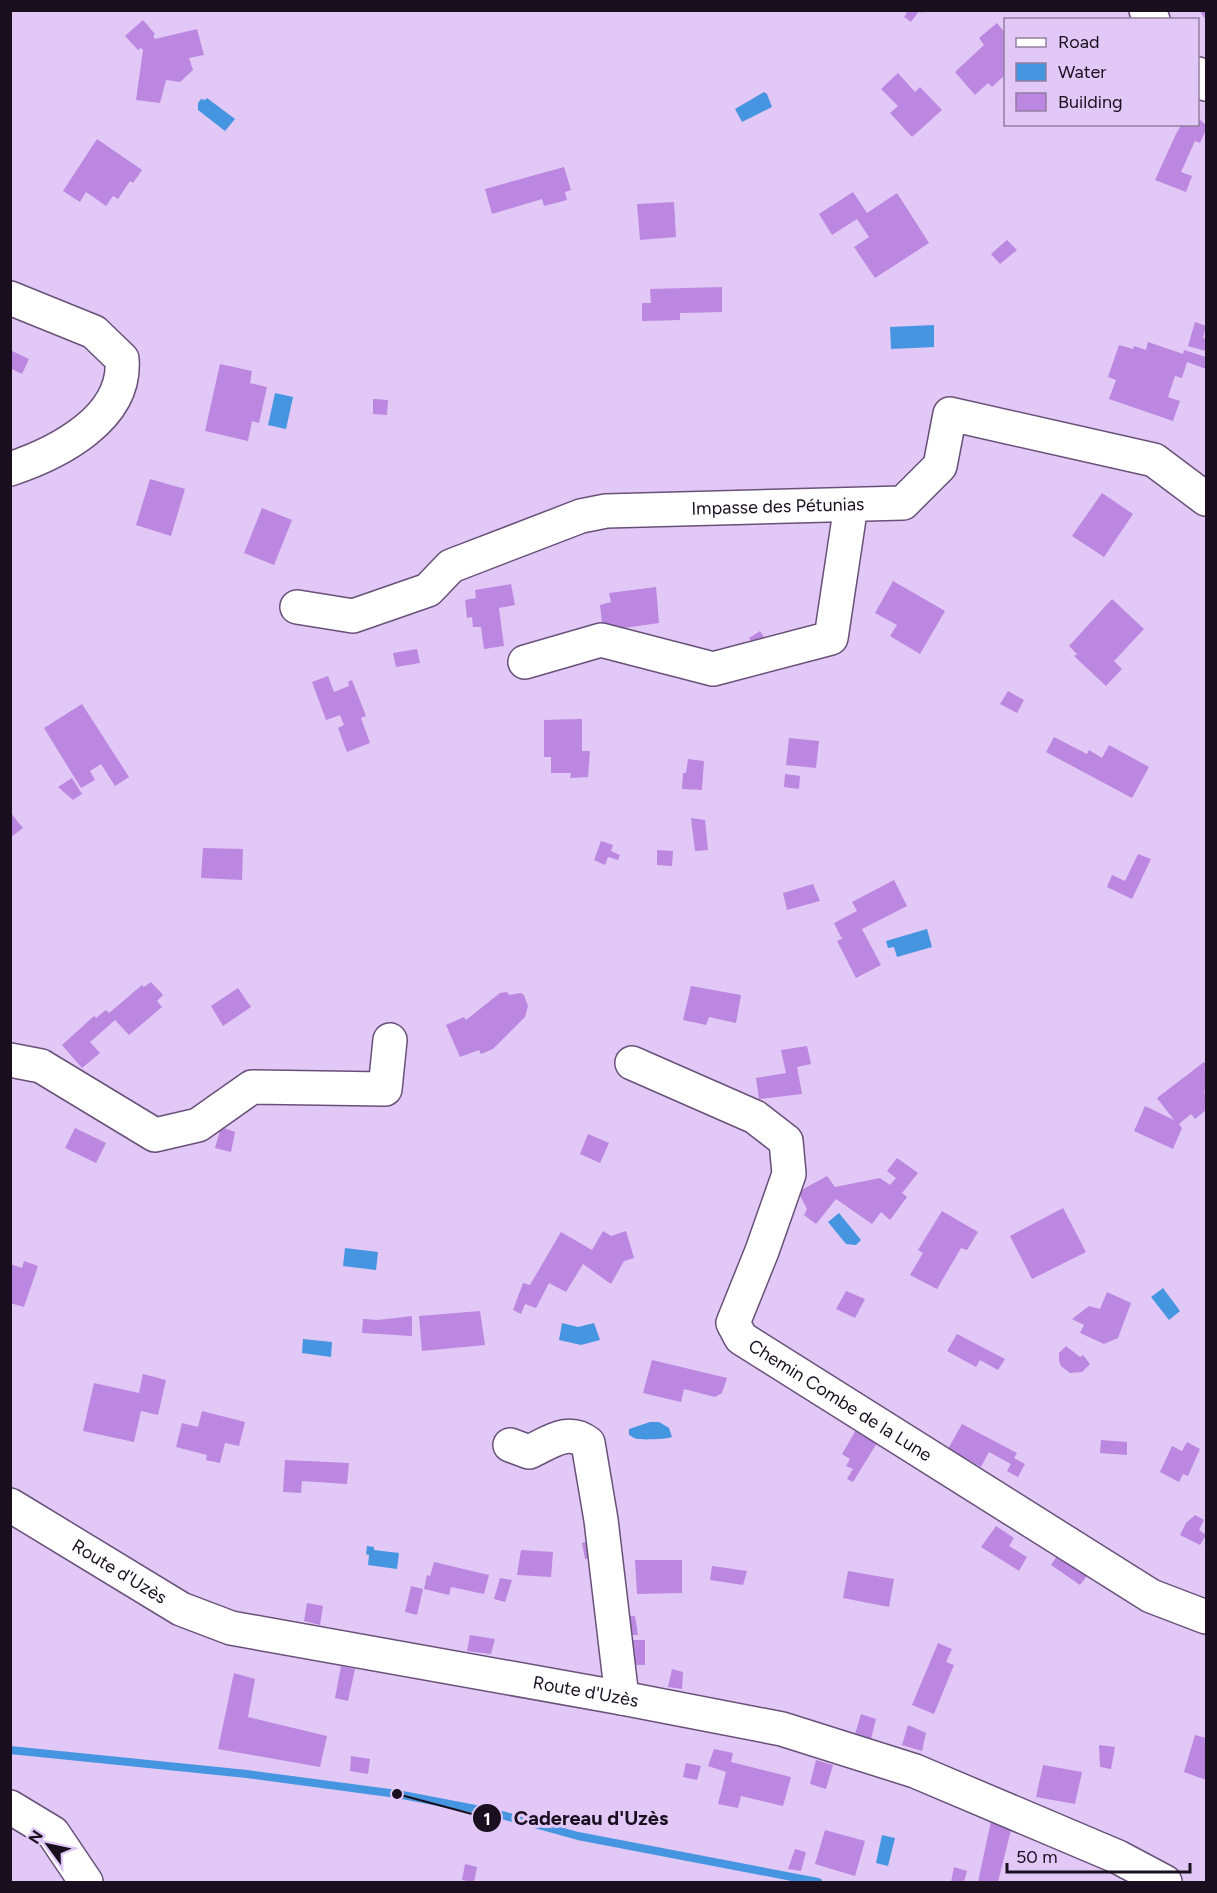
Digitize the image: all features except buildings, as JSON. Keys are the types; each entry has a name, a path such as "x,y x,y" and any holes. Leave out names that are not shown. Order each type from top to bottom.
{"street":[{"path":"10,298 94,332 122,358 123,372 121,384 105,413 60,449 40,459 10,469"},
{"name":"Impasse des Pétunias","path":"297,607 352,616 428,590 451,566 581,516 606,511 903,502 940,466 950,414 1154,460 1206,499"},
{"path":"525,662 601,640 713,669 831,638 851,505"},
{"path":"10,1060 41,1066 155,1135 198,1125 252,1087 385,1089 390,1040"},
{"name":"Chemin Combe de la Lune","path":"632,1063 755,1117 786,1141 789,1174 762,1251 733,1323 741,1338 1151,1596 1206,1617"},
{"path":"510,1445 529,1452 567,1435 579,1436 588,1443 601,1520 622,1698"},
{"name":"Route d'Uzès","path":"10,1505 181,1609 231,1628 782,1729 915,1771 1118,1857 1165,1882"},
{"path":"10,1807 53,1833 86,1882"}],"water":[{"path":"764,92 772,107 742,122 735,109"},
{"path":"207,98 235,119 225,131 198,110 198,103 201,99"},
{"path":"934,325 934,347 891,349 890,327"},
{"path":"275,393 293,397 286,429 268,425"},
{"path":"927,929 932,947 897,957 894,947 888,948 886,941"},
{"path":"839,1213 861,1240 856,1245 846,1244 828,1222"},
{"path":"345,1248 378,1252 376,1270 343,1266"},
{"path":"1163,1288 1180,1311 1169,1320 1151,1297"},
{"path":"562,1323 578,1327 594,1323 600,1340 581,1345 559,1340"},
{"path":"303,1339 332,1342 331,1357 302,1353"},
{"path":"650,1422 659,1422 669,1428 672,1437 635,1439 629,1435 629,1429"},
{"path":"367,1546 374,1547 374,1550 399,1553 397,1569 368,1565"},
{"path":"882,1835 895,1838 888,1866 876,1863"}],"waterway":[{"path":"10,1750 247,1774 397,1794 491,1812 578,1836 818,1882"}],"place":[{"name":"Cadereau d'Uzès","path":"397,1794"}]}
